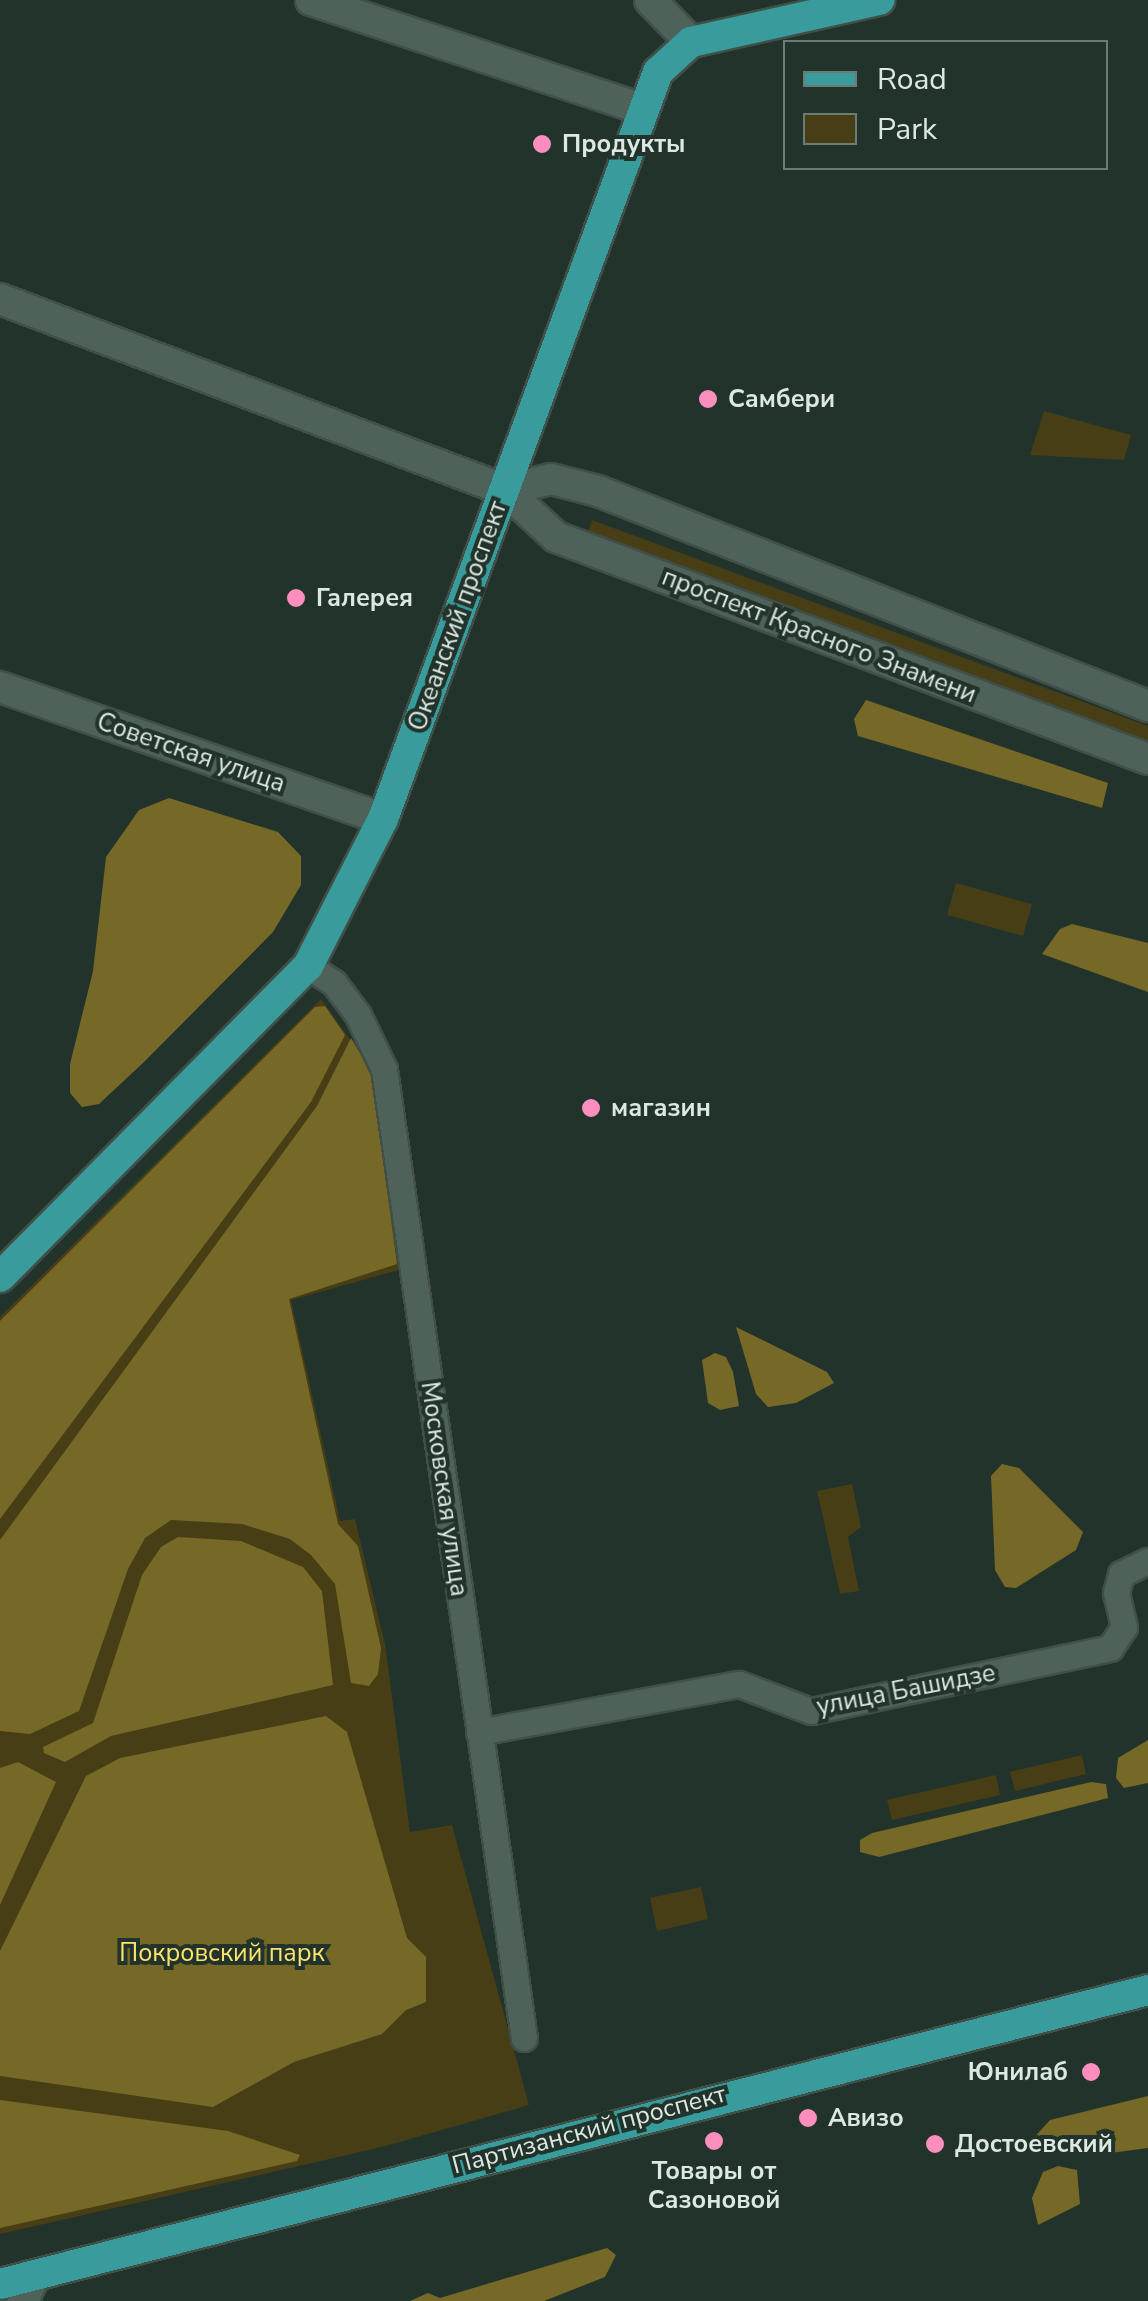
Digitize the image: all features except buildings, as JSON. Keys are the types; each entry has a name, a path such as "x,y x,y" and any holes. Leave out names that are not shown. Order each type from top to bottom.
{"main road":[{"path":"312,0 642,110"},
{"path":"650,0 691,42 879,0"},
{"name":"Океанский проспект","path":"0,1276 308,966 383,819 642,110 664,64 691,42"},
{"name":"проспект Красного Знамени","path":"0,299 505,490 556,537 1148,759"},
{"name":"проспект Красного Знамени","path":"505,490 552,480 598,492 1148,706"},
{"name":"Советская улица","path":"0,687 383,819"},
{"name":"Партизанский проспект","path":"0,2284 28,2290 1148,1990"}],"street":[{"name":"Московская улица","path":"308,966 334,983 358,1015 384,1069 524,2038"},
{"name":"улица Башидзе","path":"479,1732 739,1684 811,1712 1110,1648 1124,1627 1116,1593 1121,1574 1148,1561"}],"green space":[{"path":"1044,411 1131,435 1124,460 1030,455"},
{"path":"592,520 1148,726 1148,749 587,535"},
{"path":"866,700 1108,783 1102,808 858,736 854,719"},
{"path":"169,798 278,832 301,856 301,885 273,932 99,1104 82,1107 70,1093 70,1064 93,971 106,857 139,810"},
{"path":"956,883 1032,904 1023,936 947,915"},
{"path":"1072,924 1148,943 1148,992 1042,954 1060,929"},
{"name":"Покровский парк","path":"321,999 372,1070 399,1270 291,1300 340,1521 355,1519 385,1644 410,1832 452,1825 529,2105 382,2147 0,2234 0,1317"},
{"path":"325,1006 345,1035 311,1102 0,1519 0,1321 315,1007"},
{"path":"351,1038 371,1071 397,1264 289,1299 338,1524 358,1546 381,1648 378,1674 369,1686 351,1683 335,1584 311,1555 290,1539 242,1524 171,1520 145,1538 128,1569 79,1711 30,1734 0,1731 0,1540 317,1106"},
{"path":"736,1327 827,1372 834,1383 796,1403 768,1407 756,1394"},
{"path":"715,1353 726,1357 733,1372 739,1406 720,1410 708,1403 702,1360"},
{"path":"1002,1464 1019,1468 1083,1532 1076,1550 1016,1588 1005,1587 995,1570 991,1476"},
{"path":"852,1484 861,1527 848,1537 859,1591 840,1594 817,1491"},
{"path":"178,1537 241,1541 303,1567 322,1591 333,1685 111,1736 65,1762 44,1753 43,1747 93,1723 142,1575 161,1547"},
{"path":"326,1716 347,1732 407,1938 426,1957 426,2002 406,2010 382,2034 294,2062 213,2107 0,2076 0,1951 86,1776 120,1758"},
{"path":"1148,1740 1148,1783 1124,1788 1116,1778 1118,1758"},
{"path":"1082,1755 1086,1774 1015,1791 1010,1772"},
{"path":"18,1762 56,1782 0,1905 0,1768"},
{"path":"996,1775 1000,1795 892,1820 887,1800"},
{"path":"1091,1782 1106,1784 1108,1798 879,1857 860,1852 860,1840 872,1833"},
{"path":"701,1887 708,1919 657,1931 650,1898"},
{"path":"1148,2096 1148,2148 1095,2155 1030,2142 1050,2120"},
{"path":"0,2100 228,2131 300,2155 297,2161 0,2228"},
{"path":"1058,2166 1077,2170 1080,2204 1038,2225 1032,2198 1043,2172"},
{"path":"607,2248 616,2255 605,2277 544,2301 410,2301 428,2293 440,2298"}],"place":[{"name":"Продукты","path":"542,144"},
{"name":"Самбери","path":"708,399"},
{"name":"Галерея","path":"296,598"},
{"name":"магазин","path":"591,1108"},
{"name":"Юнилаб","path":"1091,2072"},
{"name":"Авизо","path":"808,2118"},
{"name":"Товары от Сазоновой","path":"714,2141"},
{"name":"Достоевский","path":"935,2144"}]}
